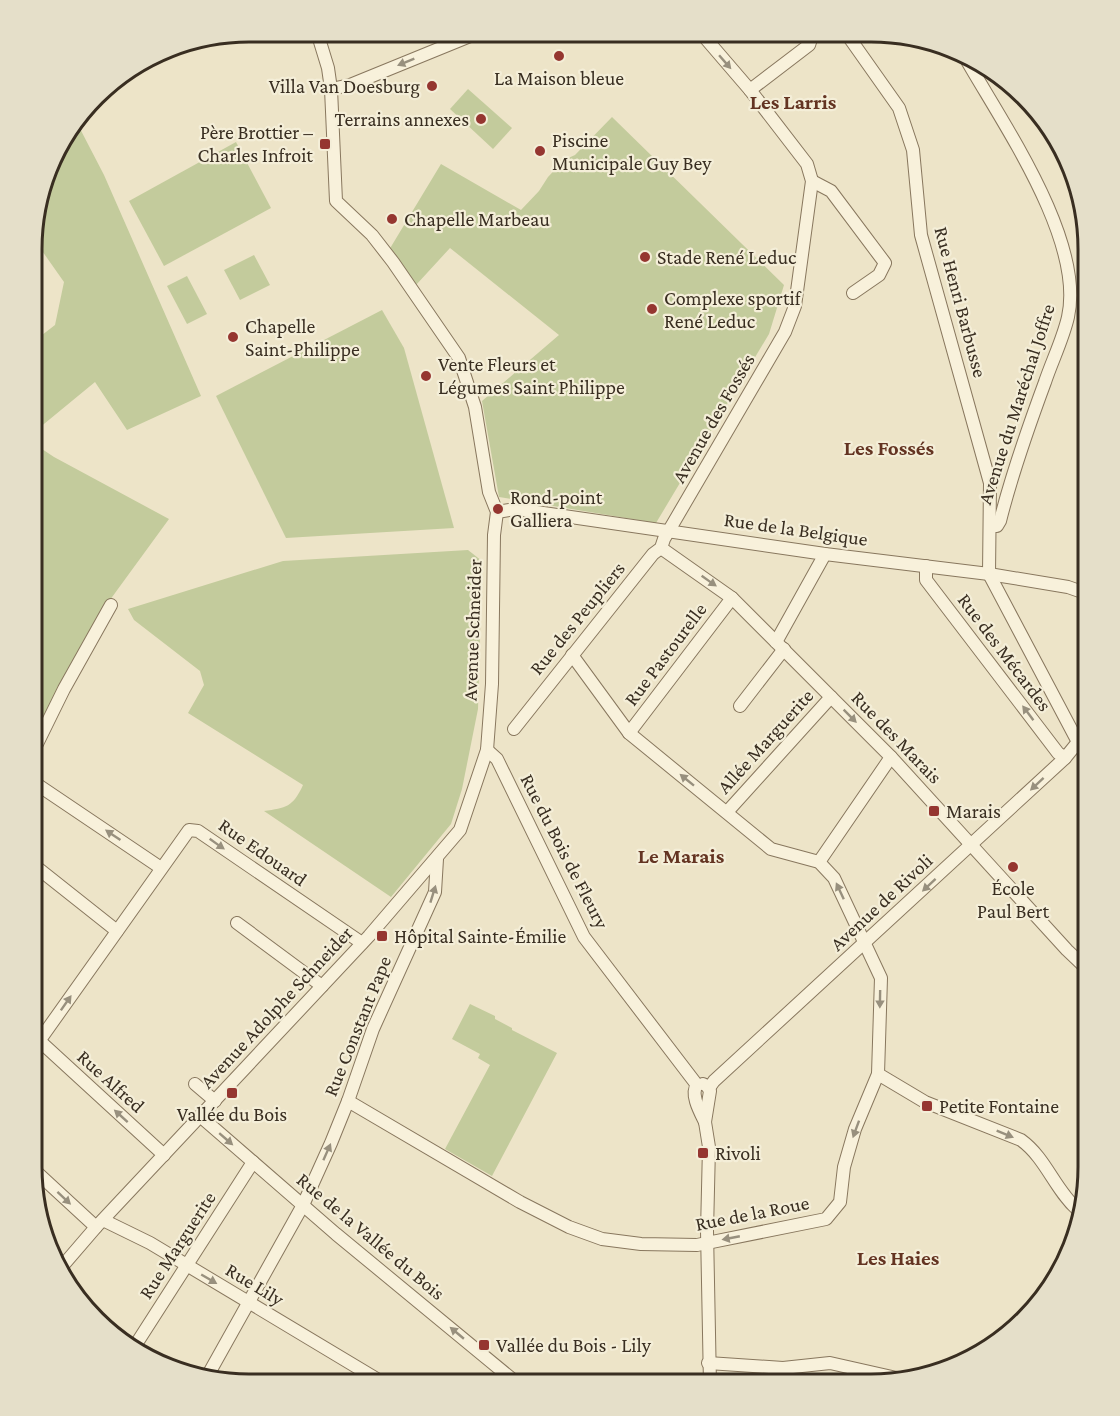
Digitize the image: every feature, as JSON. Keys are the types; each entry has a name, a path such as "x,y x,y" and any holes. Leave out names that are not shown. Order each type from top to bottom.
{"street":[{"path":"319,42 328,68 331,89 336,201 372,235 459,358 474,407 489,492 497,512"},
{"path":"331,89 350,85 455,42"},
{"path":"708,42 750,90 807,164 812,181 831,191 885,263 879,275 853,293"},
{"path":"750,90 810,42"},
{"name":"Rue Henri Barbusse","path":"852,42 899,108 913,150 921,235 990,483 988,574"},
{"name":"Avenue du Maréchal Joffre","path":"972,69 1029,168 1054,223 1068,262 1071,286 1068,317 1013,471 1000,521 997,526 990,526"},
{"name":"Avenue des Fossés","path":"670,532 785,332 795,306 812,181"},
{"name":"Rue de la Belgique","path":"497,512 516,509 825,554 988,574 1078,590"},
{"name":"Avenue Schneider","path":"487,750 492,684 494,535 497,512"},
{"name":"Rue des Peupliers","path":"514,729 653,554 661,548 670,532"},
{"name":"Rue des Marais","path":"661,548 732,598 891,757 1078,960"},
{"path":"740,706 780,646 825,554"},
{"name":"Rue des Mécardes","path":"926,566 926,580 1058,753 1065,758"},
{"path":"988,574 1078,741"},
{"name":"Rue Pastourelle","path":"629,733 732,598"},
{"path":"42,734 111,605"},
{"path":"572,655 629,733 771,849 819,862 834,878 881,978 878,1074 925,1102 1021,1140 1035,1150 1066,1199 1074,1206"},
{"name":"Allée Marguerite","path":"727,812 831,697"},
{"name":"Avenue de Rivoli","path":"703,1093 1065,758 1078,741"},
{"name":"Avenue Adolphe Schneider","path":"66,1262 363,943 460,830 487,750"},
{"name":"Rue du Bois de Fleury","path":"487,750 497,759 584,937 703,1093 699,1111 705,1122 709,1147 707,1244 709,1374"},
{"path":"819,862 891,757"},
{"path":"42,789 161,868 42,1031"},
{"name":"Rue Edouard","path":"161,868 186,833 193,829 363,943"},
{"name":"Rue Constant Pape","path":"211,1370 303,1205 348,1101 376,1019 435,892 436,859"},
{"path":"42,872 117,931"},
{"path":"237,923 322,986"},
{"name":"Rue Alfred","path":"42,1049 164,1155"},
{"name":"Rue de la Roue","path":"348,1101 520,1202 569,1227 602,1239 640,1244 707,1244 826,1219 840,1202 844,1167 855,1129 878,1074"},
{"path":"195,1084 215,1101"},
{"name":"Rue de la Vallée du Bois","path":"200,1116 506,1374"},
{"name":"Rue Marguerite","path":"138,1341 253,1162"},
{"name":"Rue Lily","path":"43,1177 100,1224 150,1243 368,1374"},
{"path":"708,1363 783,1368 830,1363 879,1374"}],"green space":[{"name":"Terrains annexes","path":"468,89 512,128 493,149 450,109"},
{"name":"Complexe sportif René Leduc","path":"612,117 784,285 769,334 656,523 499,497 482,401 559,335 450,248 416,285 389,250 441,164 521,210 564,160 575,155"},
{"path":"80,129 104,175 201,396 127,430 95,382 42,426 42,335 55,325 64,282 42,251 44,222 49,196 58,170"},
{"path":"236,142 271,208 164,266 129,201"},
{"path":"254,255 270,285 240,300 224,270"},
{"path":"187,276 207,314 187,324 167,286"},
{"path":"382,310 404,348 454,528 286,538 216,396"},
{"path":"42,449 169,519 107,604 42,723"},
{"path":"468,550 482,561 478,709 462,789 451,824 391,897 264,811 288,805 296,798 303,785 188,713 204,685 200,671 134,620 128,609 283,561"},
{"path":"470,1004 495,1016 495,1019 512,1030 557,1053 492,1176 445,1149 490,1065 478,1058 480,1054 452,1039"}],"place":[{"name":"La Maison bleue","path":"559,56"},
{"name":"Villa Van Doesburg","path":"432,86"},
{"name":"Terrains annexes","path":"481,119"},
{"name":"Père Brottier – Charles Infroit","path":"325,144"},
{"name":"Piscine Municipale Guy Bey","path":"540,151"},
{"name":"Chapelle Marbeau","path":"392,219"},
{"name":"Stade René Leduc","path":"645,257"},
{"name":"Complexe sportif René Leduc","path":"652,309"},
{"name":"Chapelle Saint-Philippe","path":"233,337"},
{"name":"Vente Fleurs et Légumes Saint Philippe","path":"426,376"},
{"name":"Rond-point Galliera","path":"498,509"},
{"name":"Marais","path":"934,811"},
{"name":"École Paul Bert","path":"1013,867"},
{"name":"Hôpital Sainte-Émilie","path":"382,936"},
{"name":"Vallée du Bois","path":"232,1093"},
{"name":"Petite Fontaine","path":"927,1106"},
{"name":"Rivoli","path":"703,1153"},
{"name":"Vallée du Bois - Lily","path":"484,1345"}],"district":[{"name":"Les Larris","path":"793,102"},
{"name":"Les Fossés","path":"889,448"},
{"name":"Le Marais","path":"681,856"},
{"name":"Les Haies","path":"898,1258"}]}
